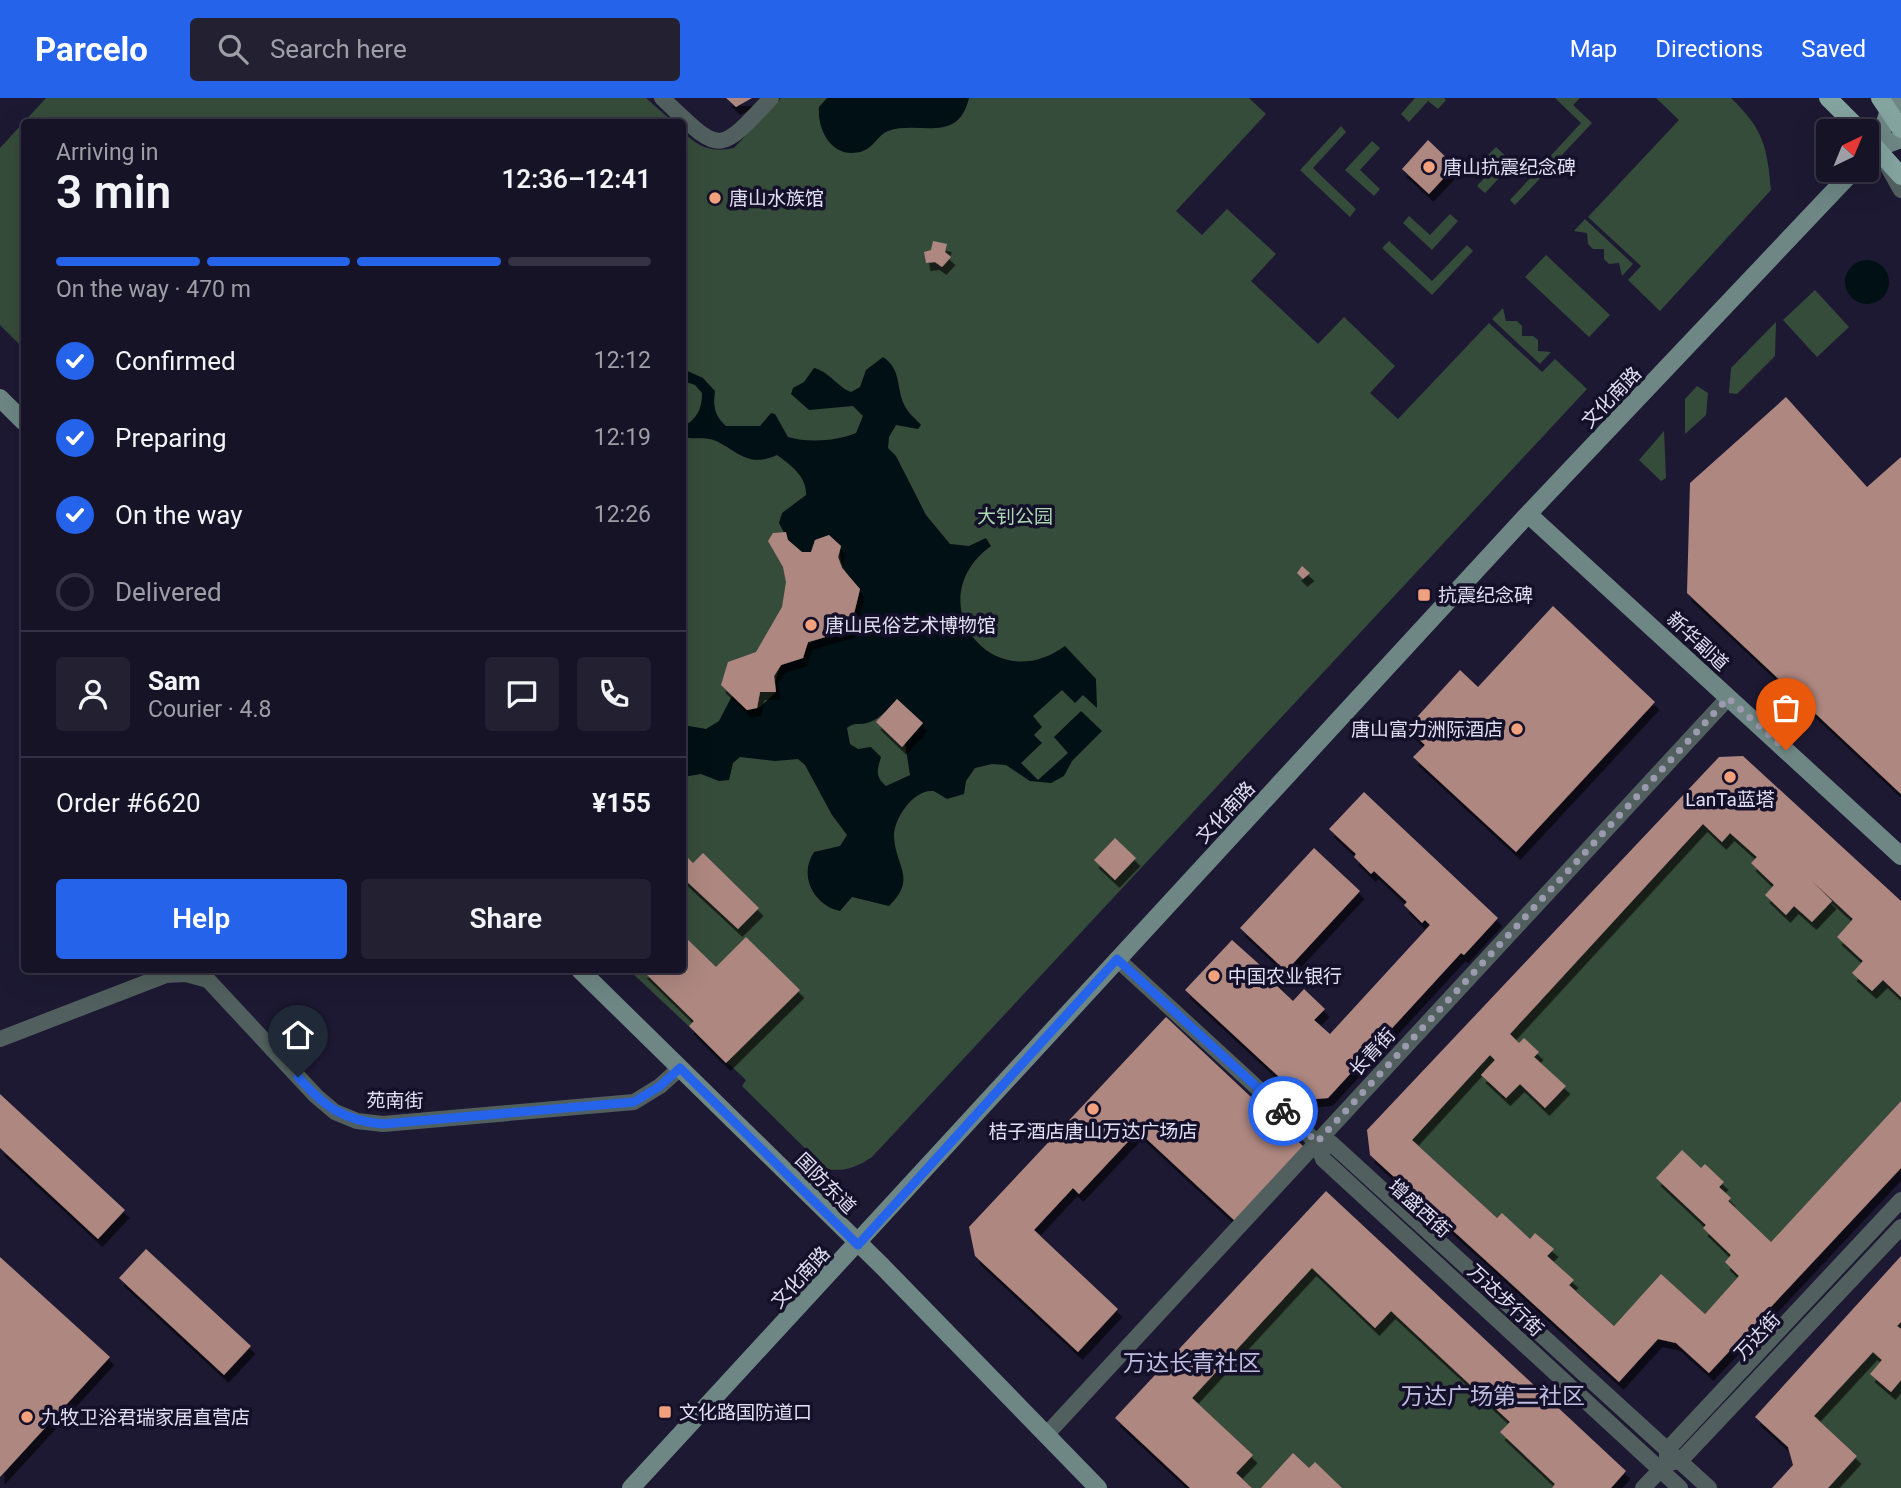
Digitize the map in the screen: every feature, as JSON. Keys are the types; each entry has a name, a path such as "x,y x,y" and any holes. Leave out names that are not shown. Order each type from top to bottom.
{"main road":[{"path":"1828,98 1849,119"},
{"path":"1890,103 1901,129"},
{"path":"1880,157 1901,176"}],"street":[{"path":"662,98 684,119"},
{"path":"686,121 711,141 726,141 735,137 771,98"},
{"path":"1880,126 1890,103"},
{"path":"1880,145 1901,138"},
{"path":"1880,162 1901,190"},
{"name":"文化南路","path":"631,1488 858,1245 1117,959 1528,514 1843,182"},
{"path":"0,398 21,419"},
{"name":"新华副道","path":"1528,514 1901,856"},
{"name":"长青街","path":"1046,1435 1728,698"},
{"name":"增盛西街","path":"1117,959 1669,1461 1695,1488"},
{"name":"国防东道","path":"583,973 858,1245 1098,1488"},
{"name":"苑南街","path":"0,1039 166,975 186,974 208,981 316,1096 335,1112 357,1122 409,1123 634,1102 660,1086 680,1068"},
{"path":"1669,1461 1901,1200"},
{"name":"万达街","path":"1643,1488 1901,1213"},
{"path":"1669,1461 1901,1227"},
{"path":"1669,1461 1680,1488"},
{"path":"1669,1461 1709,1488"}],"green space":[{"path":"46,98 646,98 670,119 27,119"},
{"name":"大钊公园","path":"781,98 1249,98 1266,114 1176,211 1202,235 1227,209 1276,254 1251,281 1318,344 1344,317 1395,366 1370,393 1398,419 1489,323 1542,372 1555,359 1587,389 872,1157 856,1166 839,1170 826,1169 742,1086 746,1080 632,973 686,973 686,135 706,148 734,148"},
{"path":"1415,98 1446,100 1438,109 1428,101 1409,122 1401,114"},
{"path":"1555,98 1580,98 1573,105 1592,123 1515,205 1510,200 1581,123"},
{"path":"1656,98 1731,98 1751,120 1762,140 1771,190 1660,311 1628,280 1641,266 1588,217 1679,120"},
{"path":"21,125 21,346 0,325 0,148"},
{"path":"1341,126 1346,132 1313,168 1356,209 1350,217 1300,170"},
{"path":"1372,141 1380,148 1360,170 1380,189 1374,196 1345,170"},
{"path":"1496,147 1513,163 1485,193 1477,186 1497,164 1488,155"},
{"path":"1450,214 1458,221 1432,250 1403,223 1409,216 1430,235"},
{"path":"1585,219 1633,264 1622,276 1619,263 1609,264 1604,259 1604,249 1593,249 1588,244 1587,233 1574,231"},
{"path":"1389,241 1432,281 1467,245 1473,251 1432,295 1382,248"},
{"path":"1546,255 1610,315 1589,337 1525,277"},
{"path":"1815,290 1849,327 1817,357 1783,320"},
{"path":"1503,308 1506,321 1517,321 1522,326 1522,336 1533,336 1538,340 1538,351 1551,352 1540,364 1492,319"},
{"path":"1776,322 1775,356 1737,394 1729,393 1731,368"},
{"path":"1697,386 1708,393 1706,415 1685,434 1685,399"},
{"path":"1664,431 1666,478 1661,481 1639,460"},
{"path":"1725,801 1901,963 1901,1101 1705,1314 1661,1275 1614,1326 1412,1140"},
{"path":"1327,1252 1566,1473 1552,1488 1252,1488 1175,1416"},
{"path":"1901,1322 1901,1488 1828,1488 1857,1456 1814,1416"}],"shaded area":[{"path":"827,98 969,98 964,112 947,126 888,131 867,149 852,153 835,148 824,134 819,107"},
{"path":"1867,260 1876,261 1883,266 1888,273 1888,291 1883,298 1876,303 1867,304 1858,303 1851,298 1846,291 1845,282 1846,273 1851,266 1858,261"},
{"path":"883,357 889,362 896,374 906,408 921,425 918,429 896,425 889,437 888,448 896,456 926,515 950,544 969,546 986,538 991,546 970,568 961,592 962,616 973,636 990,652 1012,661 1038,659 1065,646 1096,679 1097,708 1083,695 1075,703 1062,690 1033,716 1042,727 1034,735 1042,743 1021,763 1038,780 1068,753 1054,737 1081,711 1102,731 1072,761 1064,776 1051,783 1030,781 1006,765 992,764 975,768 966,781 964,794 947,799 933,791 918,795 901,814 895,830 896,848 903,873 902,888 897,896 889,906 852,897 840,911 823,903 816,896 808,880 808,870 814,852 840,846 847,835 832,815 805,765 798,759 775,761 740,757 733,763 729,780 719,781 701,774 686,776 686,726 706,729 719,721 732,696 747,710 760,707 776,692 781,666 789,656 811,642 850,630 860,589 842,565 841,546 829,535 815,540 811,552 802,552 788,540 779,523 782,513 806,495 806,489 801,477 788,463 777,455 767,459 751,459 712,440 686,437 686,422 689,423 698,413 702,393 695,385 686,382 686,370 703,378 715,391 715,410 726,426 760,426 771,413 775,414 788,437 796,439 822,440 856,433 863,416 853,406 809,410 791,394 793,388 804,382 814,368 851,392 860,387 866,370","holes":["897,699 923,723 905,743 910,775 886,786 878,773 881,757 871,747 858,749 850,744 847,728 874,720"]}],"building":[{"path":"726,98 752,98 736,107"},
{"name":"唐山抗震纪念碑","path":"1428,140 1455,166 1429,194 1402,169"},
{"path":"933,241 947,244 945,252 951,257 942,267 935,262 926,263 924,252 931,250"},
{"path":"1786,397 1867,487 1901,457 1901,794 1687,593 1690,483"},
{"name":"唐山民俗艺术博物馆","path":"786,532 788,540 802,552 811,552 815,540 829,535 841,546 838,557 842,568 860,589 850,630 808,642 803,658 781,665 774,676 776,692 760,692 757,708 747,710 721,685 728,662 756,652 782,607 786,582 783,567 768,541 773,533"},
{"path":"1302,566 1310,573 1303,579 1297,573"},
{"name":"唐山富力洲际酒店","path":"1553,606 1655,702 1516,852 1413,757 1425,745 1407,728 1460,670 1478,687"},
{"path":"897,699 923,723 902,747 876,722"},
{"path":"1743,756 1901,901 1901,997 1883,980 1872,991 1852,973 1863,961 1837,937 1853,919 1812,881 1832,901 1812,922 1794,906 1786,915 1765,895 1774,885 1751,863 1757,857 1730,833 1722,842 1703,824 1510,1034 1519,1043 1524,1038 1539,1052 1534,1057 1566,1086 1545,1108 1520,1084 1506,1098 1481,1075 1495,1060 1490,1055 1412,1140 1497,1218 1502,1213 1530,1239 1535,1233 1554,1249 1547,1256 1574,1280 1569,1285 1614,1326 1661,1274 1705,1314 1739,1276 1725,1262 1731,1255 1703,1228 1706,1225 1656,1178 1682,1150 1701,1168 1705,1164 1724,1182 1719,1187 1731,1198 1728,1201 1771,1242 1901,1101 1901,1168 1709,1373 1676,1343 1658,1339 1619,1382 1370,1155 1367,1130 1719,757"},
{"path":"1364,792 1498,918 1464,955 1461,953 1328,1098 1304,1100 1185,990 1232,940 1280,983 1277,986 1293,1001 1304,989 1325,1009 1314,1020 1330,1034 1430,925 1425,920 1422,923 1404,905 1407,902 1374,871 1371,874 1354,857 1356,854 1329,829"},
{"path":"1115,838 1136,858 1115,880 1094,860"},
{"path":"1314,848 1360,891 1286,971 1240,928"},
{"path":"703,853 759,908 738,929 686,881 686,856 693,863"},
{"path":"746,937 800,990 726,1063 689,1026 694,1021 645,973 686,973 686,938 716,967"},
{"path":"1166,1017 1304,1147 1235,1221 1138,1131 1079,1194 1073,1188 1034,1230 1118,1309 1078,1352 975,1256 969,1227"},
{"path":"0,1094 125,1210 98,1239 0,1148"},
{"path":"1326,1191 1626,1471 1611,1488 1552,1488 1555,1484 1500,1432 1510,1422 1391,1311 1375,1328 1312,1268 1192,1398 1253,1455 1236,1473 1252,1488 1190,1488 1115,1418"},
{"path":"146,1249 251,1346 224,1375 119,1278"},
{"path":"1901,1256 1901,1322 1897,1326 1901,1329 1901,1380 1891,1392 1870,1374 1882,1360 1873,1352 1814,1416 1857,1456 1828,1488 1772,1488 1793,1465 1788,1447 1755,1417"},
{"name":"九牧卫浴君瑞家居直营店","path":"0,1257 110,1357 0,1477"},
{"path":"1293,1453 1309,1468 1315,1462 1342,1488 1261,1488"}],"way so far":[{"path":"1283,1111 1317,1142 1728,698 1786,750"}],"place":[{"name":"唐山抗震纪念碑","path":"1429,167"},
{"name":"唐山水族馆","path":"715,198"},
{"name":"抗震纪念碑","path":"1424,595"},
{"name":"唐山民俗艺术博物馆","path":"811,625"},
{"name":"唐山富力洲际酒店","path":"1517,729"},
{"name":"LanTa蓝塔","path":"1730,777"},
{"name":"中国农业银行","path":"1214,976"},
{"name":"桔子酒店唐山万达广场店","path":"1093,1109"},
{"name":"文化路国防道口","path":"665,1412"},
{"name":"九牧卫浴君瑞家居直营店","path":"27,1417"}],"district":[{"name":"万达长青社区","path":"1192,1363"},
{"name":"万达广场第二社区","path":"1493,1396"}],"route":[{"path":"298,1077 335,1112 357,1122 383,1124 634,1102 660,1086 680,1068 858,1245 1117,959 1283,1111"}]}
